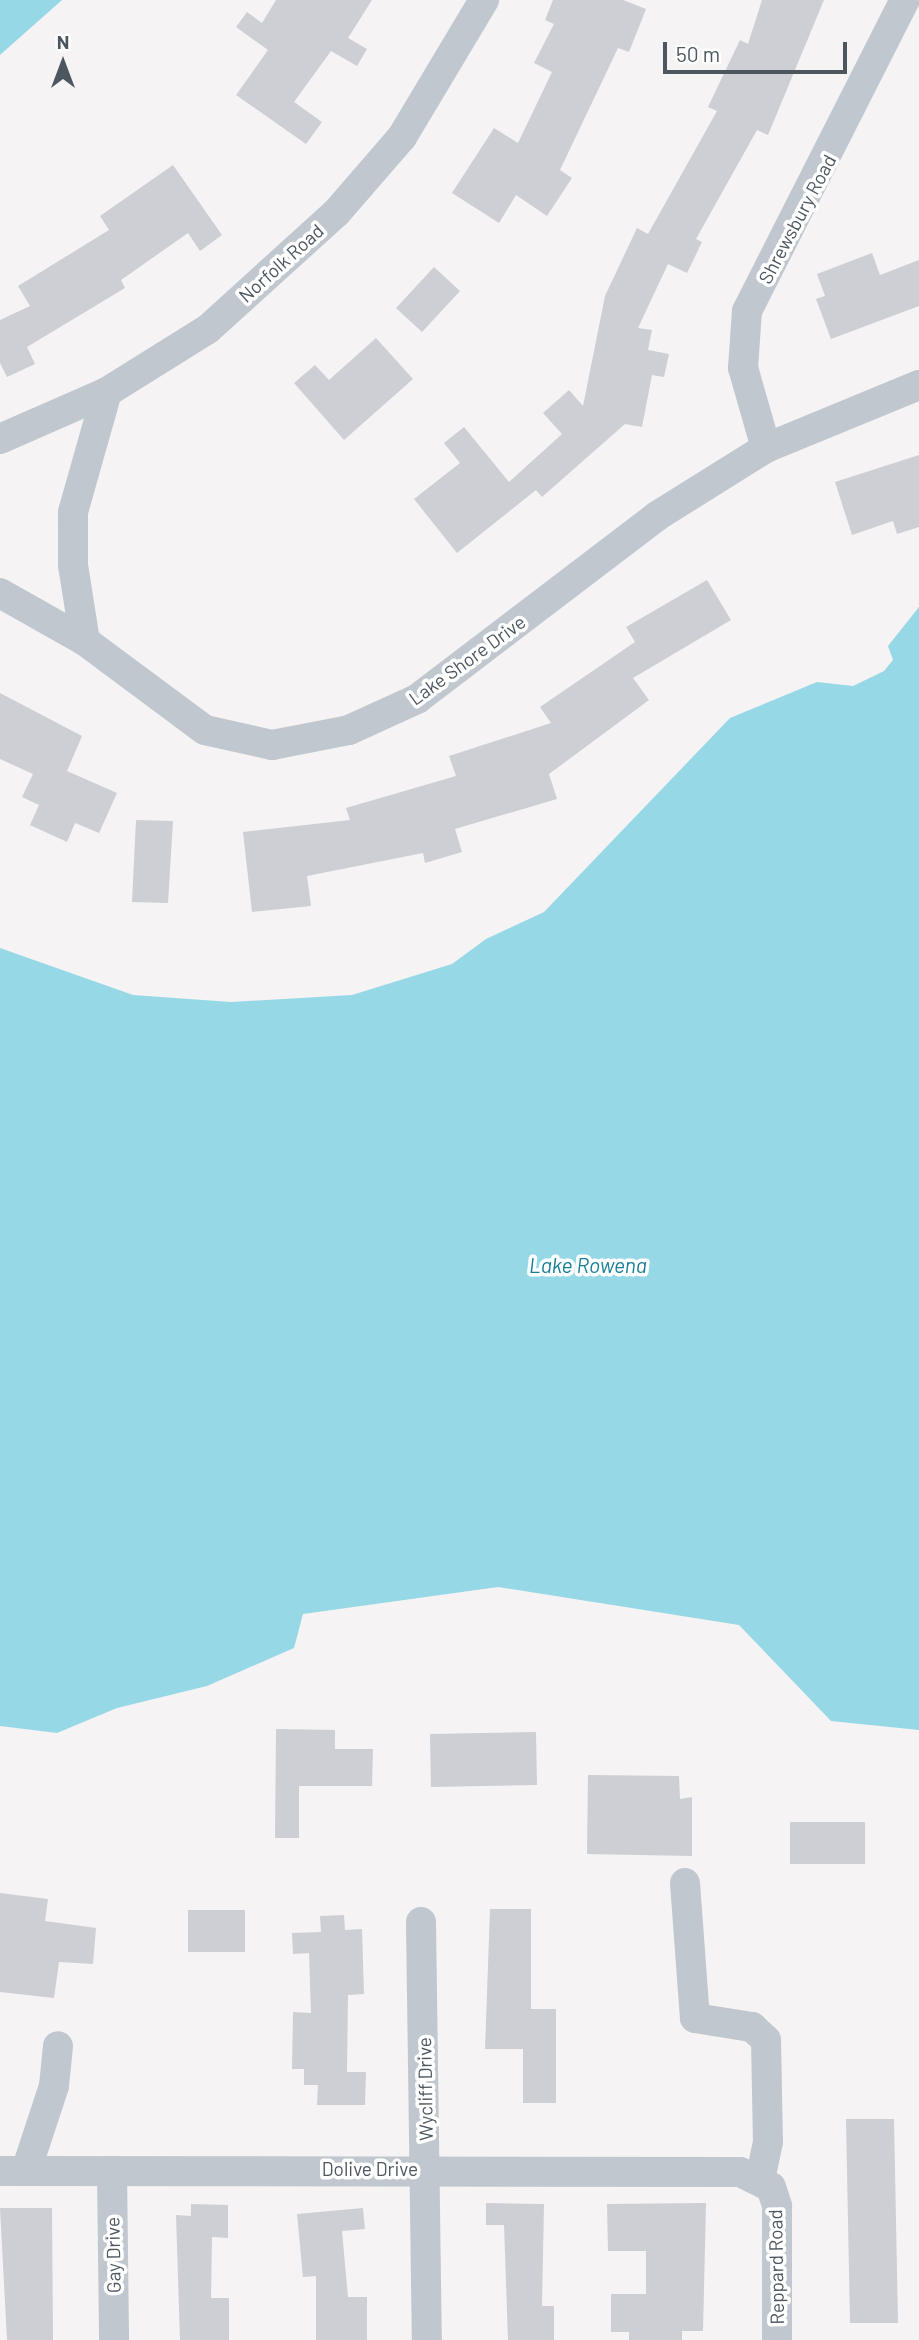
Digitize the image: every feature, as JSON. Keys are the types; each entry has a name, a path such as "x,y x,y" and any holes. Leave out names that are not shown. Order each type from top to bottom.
{"street":[{"name":"Norfolk Road","path":"0,439 107,392 208,329 337,212 402,136 484,0"},
{"name":"Shrewsbury Road","path":"766,448 743,369 747,311 905,0"},
{"name":"Lake Shore Drive","path":"0,593 85,641 205,730 272,745 349,730 417,699 657,516 766,448 919,385"},
{"path":"85,641 73,565 73,512 107,392"},
{"path":"685,1883 695,2018 752,2027 766,2040 768,2142 750,2177"},
{"name":"Wycliff Drive","path":"421,1922 427,2340"},
{"path":"13,2171 54,2086 58,2046"},
{"name":"Dolive Drive","path":"13,2171 426,2169 750,2177"},
{"name":"Gay Drive","path":"112,2171 114,2340"},
{"name":"Reppard Road","path":"750,2177 771,2187 777,2206 777,2340"}],"water":[{"path":"0,0 62,0 0,55"},
{"name":"Lake Rowena","path":"919,607 919,1730 831,1721 739,1625 498,1587 303,1614 294,1648 207,1686 117,1708 57,1733 0,1726 0,948 133,995 231,1002 352,995 452,964 486,939 544,912 730,718 817,682 853,686 884,671 893,660 888,646"}],"building":[{"path":"276,0 372,0 348,38 367,49 357,66 331,51 294,102 322,122 306,144 236,95 268,50 236,27 247,12 262,23"},
{"path":"553,0 623,0 646,9 629,52 618,48 560,170 572,178 547,216 516,195 499,223 452,193 494,128 518,143 552,72 534,63 554,24 545,20"},
{"path":"762,0 824,0 768,135 757,130 696,239 702,242 687,273 668,264 638,328 652,330 648,350 669,354 664,377 652,375 642,427 625,424 542,497 536,490 457,553 414,499 460,463 444,443 464,427 509,482 562,434 543,413 569,390 583,406 605,296 637,228 648,234 717,111 708,107 740,40 748,44"},
{"path":"173,165 222,235 200,251 188,233 121,280 125,288 27,347 35,364 7,377 0,363 0,320 30,306 18,286 109,230 100,216"},
{"path":"872,253 880,275 919,260 919,306 831,339 816,299 825,296 817,274"},
{"path":"434,267 460,291 422,332 396,308"},
{"path":"376,338 413,379 344,440 294,383 315,365 329,380"},
{"path":"919,455 919,527 897,534 893,521 852,535 835,482"},
{"path":"707,580 731,620 633,678 649,700 549,774 557,799 455,829 462,852 425,863 423,853 307,876 311,906 252,912 243,832 350,820 346,808 456,776 449,756 551,723 540,707 635,642 626,627"},
{"path":"0,693 82,736 67,771 117,793 99,833 75,823 67,842 30,825 39,805 22,797 33,774 0,759"},
{"path":"136,820 173,821 168,903 132,902"},
{"path":"276,1729 335,1730 335,1749 373,1749 372,1786 299,1786 299,1838 275,1838"},
{"path":"536,1732 537,1785 431,1787 430,1734"},
{"path":"588,1775 679,1776 680,1799 692,1797 692,1856 587,1854"},
{"path":"790,1822 865,1822 865,1864 790,1864"},
{"path":"0,1893 48,1899 45,1921 96,1928 93,1964 59,1962 54,1998 0,1992"},
{"path":"490,1909 531,1909 531,2009 556,2009 556,2103 523,2103 523,2049 485,2049"},
{"path":"188,1910 245,1910 245,1952 188,1952"},
{"path":"344,1915 345,1930 362,1929 364,1994 348,1995 347,2072 366,2072 365,2105 317,2105 318,2085 304,2085 304,2069 292,2069 293,2012 311,2013 309,1953 293,1954 292,1933 321,1932 320,1916"},
{"path":"846,2119 894,2119 898,2323 850,2323"},
{"path":"486,2203 544,2204 542,2306 554,2306 554,2340 508,2340 504,2225 486,2225"},
{"path":"706,2203 703,2331 682,2331 682,2340 629,2340 629,2332 611,2332 611,2294 646,2294 646,2251 608,2251 607,2204"},
{"path":"191,2204 228,2205 228,2238 212,2237 211,2298 229,2298 229,2340 180,2340 176,2215 191,2216"},
{"path":"0,2208 52,2208 53,2340 7,2340"},
{"path":"363,2208 365,2229 342,2231 348,2297 367,2297 367,2340 316,2340 316,2276 303,2277 297,2214"}]}
